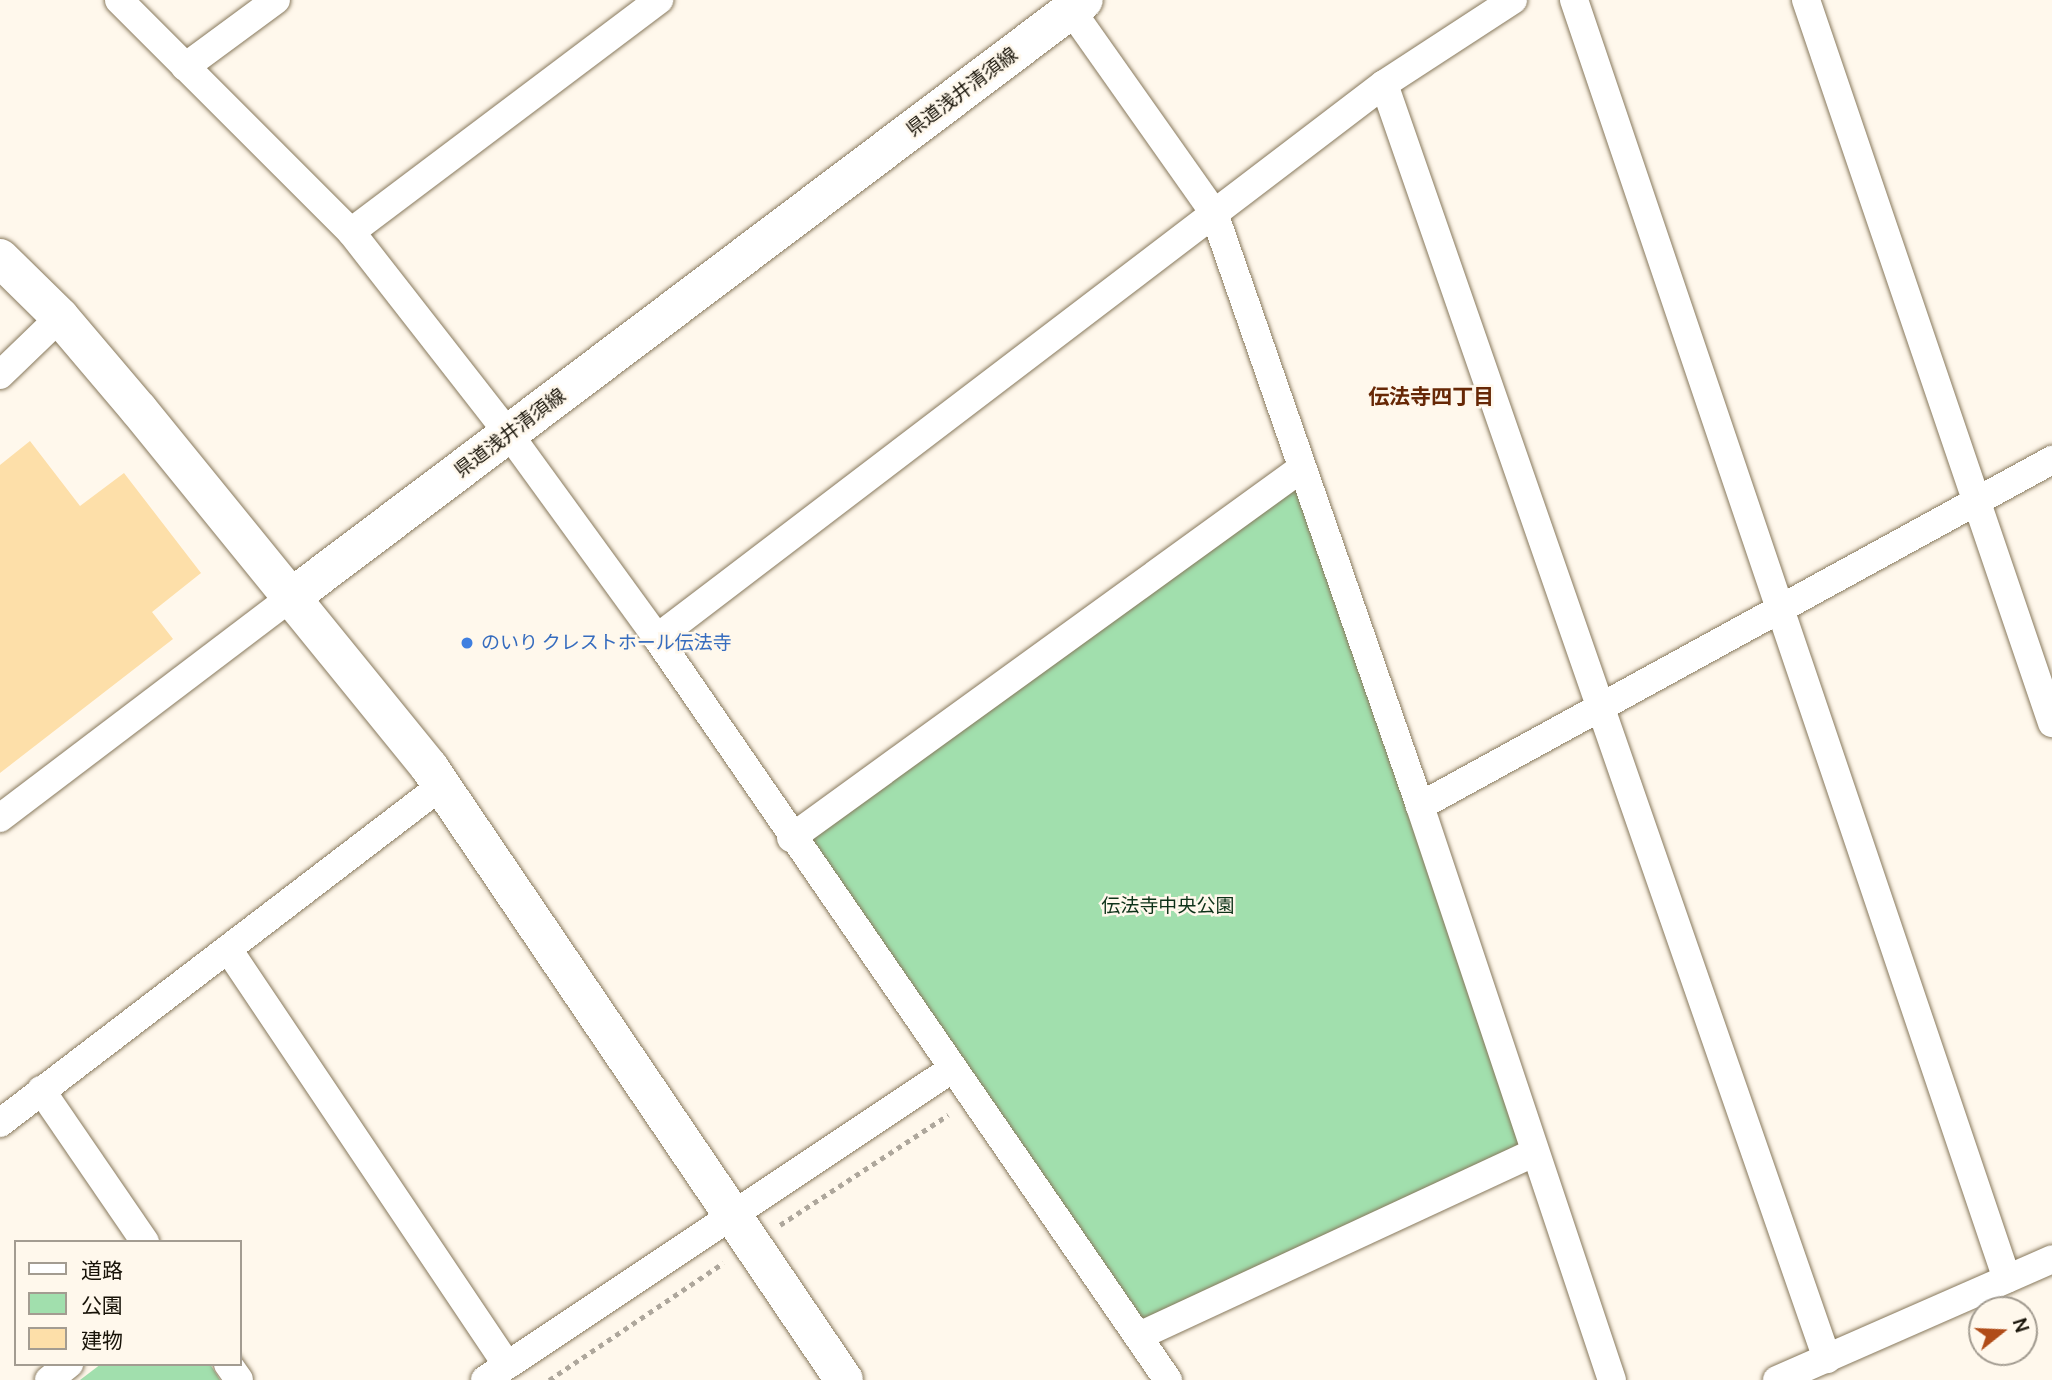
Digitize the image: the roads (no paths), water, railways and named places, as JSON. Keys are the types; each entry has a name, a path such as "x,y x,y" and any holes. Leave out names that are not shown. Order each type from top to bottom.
{"main road":[{"name":"県道浅井清須線","path":"293,596 1077,5"},
{"path":"0,258 60,317 293,596 441,786 844,1380"}],"street":[{"path":"119,0 351,232 509,434 657,638 791,838 1168,1380"},
{"path":"186,67 276,0"},
{"path":"351,232 659,0"},
{"path":"657,638 1384,84 1513,0"},
{"path":"1573,0 2007,1279"},
{"path":"1806,0 2052,723"},
{"path":"1077,5 1214,214 1420,806 1612,1380"},
{"path":"1384,84 1827,1359"},
{"path":"0,375 60,317"},
{"path":"1420,806 2052,460"},
{"path":"791,838 1302,468"},
{"path":"0,818 293,596"},
{"path":"0,1123 441,786"},
{"path":"228,949 496,1373 952,1069"},
{"path":"41,1090 144,1240"},
{"path":"1139,1336 1534,1153"},
{"path":"1777,1380 2052,1259"},
{"path":"49,1380 66,1366"}],"place":[{"name":"のいり クレストホール伝法寺","path":"467,643"}],"district":[{"name":"伝法寺四丁目","path":"1431,396"}],"park label":[{"name":"伝法寺中央公園","path":"1168,906"}]}
